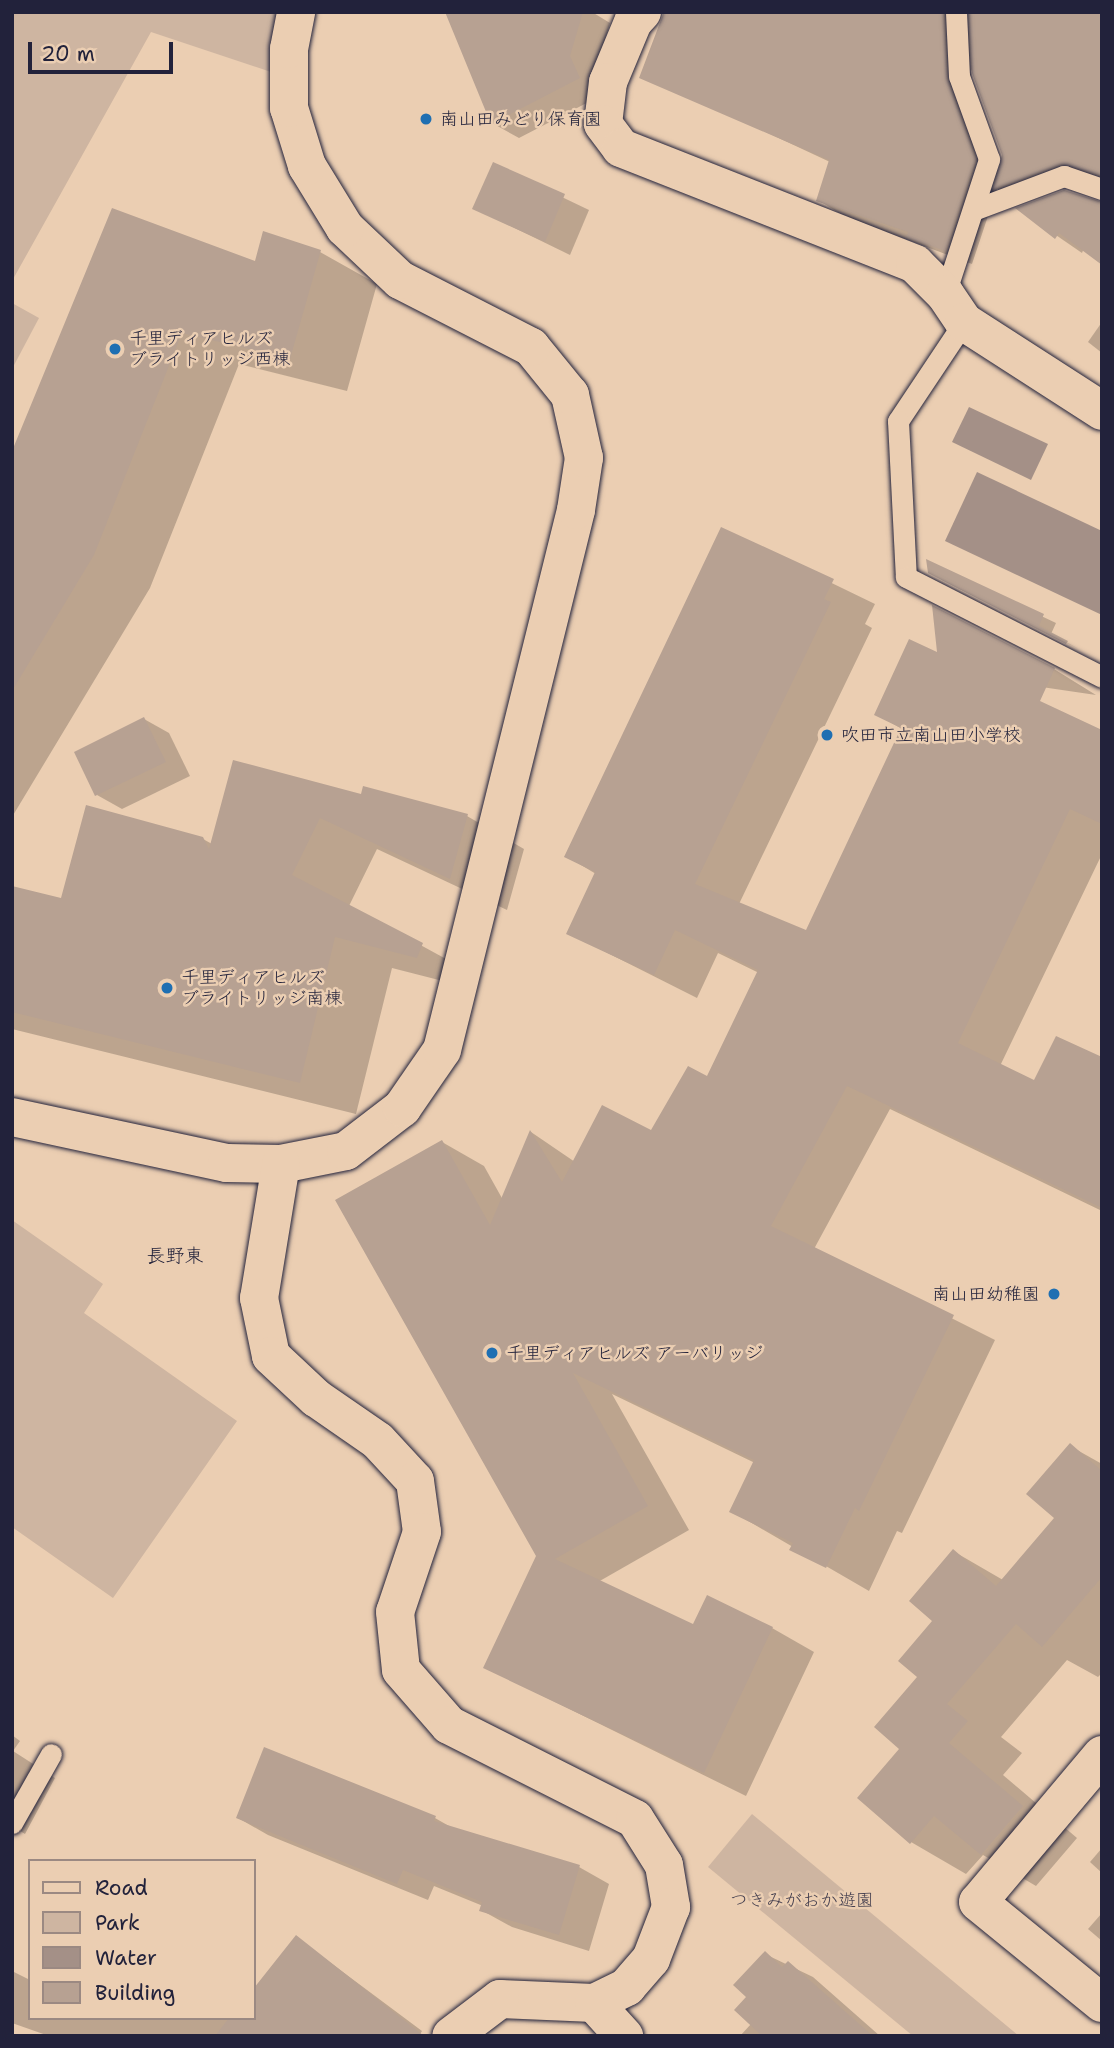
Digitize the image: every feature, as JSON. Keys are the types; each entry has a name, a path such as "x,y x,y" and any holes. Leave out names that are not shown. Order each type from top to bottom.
{"street":[{"path":"12,1117 227,1163 281,1164 346,1151 402,1108 442,1050 576,510 584,457 570,395 531,346 400,281 345,228 307,166 289,108 289,48 296,12"},
{"path":"642,12 633,22 608,82 603,124 621,148 915,264 955,308 1102,411"},
{"path":"281,1164 259,1298 271,1356 316,1398 378,1441 415,1481 422,1532 396,1612 401,1670 449,1725 635,1819 664,1865 671,1907 651,1959 627,1987 594,2003 500,1999 451,2036"},
{"path":"1102,1755 978,1902 1102,2003"},
{"path":"594,2003 624,2036"}],"lane":[{"path":"956,12 959,76 989,159 955,308 898,421 906,577 1102,677"},
{"path":"976,209 1065,176 1102,189"},
{"path":"12,1824 51,1755"}],"green space":[{"path":"12,12 280,12 271,72 151,32 12,281"},
{"path":"12,303 39,318 12,369"},
{"path":"12,1220 103,1284 84,1313 237,1421 113,1598 12,1527"},
{"name":"つきみがおか遊園","path":"752,1814 1019,2036 913,2036 708,1867"}],"water":[{"path":"969,407 1048,444 1031,480 952,442"},
{"path":"977,472 1102,531 1102,615 945,541"}],"building":[{"path":"445,12 583,12 570,56 580,78 491,124"},
{"path":"664,12 943,12 947,80 975,159 945,251 906,237 908,232 816,201 829,160 639,78"},
{"path":"969,12 1102,12 1102,175 1060,164 993,189 1002,155 972,73"},
{"path":"493,162 565,194 545,242 472,209"},
{"path":"1064,190 1102,202 1102,265 1059,233 1055,239 1015,208"},
{"name":"千里ディアヒルズ ブライトリッジ西棟","path":"112,208 255,261 263,231 321,250 290,359 182,333 94,555 12,691 12,451"},
{"path":"721,527 834,579 824,599 831,602 695,884 806,930 901,728 874,715 909,639 937,652 932,605 1055,668 1040,701 1102,730 1102,824 1070,809 958,1043 1034,1080 1056,1036 1102,1057 1102,1208 847,1086 771,1226 954,1315 859,1511 855,1508 826,1568 789,1550 793,1543 729,1512 754,1460 573,1373 648,1506 555,1559 693,1624 707,1595 773,1627 704,1773 483,1668 536,1556 335,1200 442,1140 490,1225 530,1130 562,1182 602,1105 651,1130 688,1066 707,1076 758,970 675,930 654,975 566,934 595,872 564,857"},
{"path":"926,559 1044,614 1039,626 1068,641 1066,644 928,573"},
{"path":"144,717 166,762 95,796 74,752"},
{"path":"233,760 361,794 363,786 468,814 450,879 320,818 292,875 423,943 417,958 335,937 300,1083 12,1012 12,886 61,898 86,805 203,837 209,849"},
{"path":"1070,1443 1102,1471 1102,1577 1042,1647 1016,1624 947,1704 968,1721 949,1743 1023,1806 981,1855 934,1816 910,1844 857,1798 899,1749 874,1727 917,1677 898,1661 932,1621 909,1601 953,1549 996,1586 1054,1518 1026,1494"},
{"path":"264,1747 436,1816 434,1821 580,1865 559,1935 479,1911 482,1902 403,1870 397,1884 236,1818"},
{"path":"296,1935 424,2036 215,2036 227,2020 256,2020 256,1985"},
{"path":"765,1951 782,1967 788,1961 873,2036 762,2036 734,2010 746,1997 733,1985"}],"place":[{"name":"南山田みどり保育園","path":"426,119"},
{"name":"千里ディアヒルズ ブライトリッジ西棟","path":"115,349"},
{"name":"吹田市立南山田小学校","path":"827,735"},
{"name":"千里ディアヒルズ ブライトリッジ南棟","path":"167,988"},
{"name":"南山田幼稚園","path":"1054,1294"},
{"name":"千里ディアヒルズ アーバリッジ","path":"492,1353"}],"district":[{"name":"長野東","path":"175,1256"}]}
